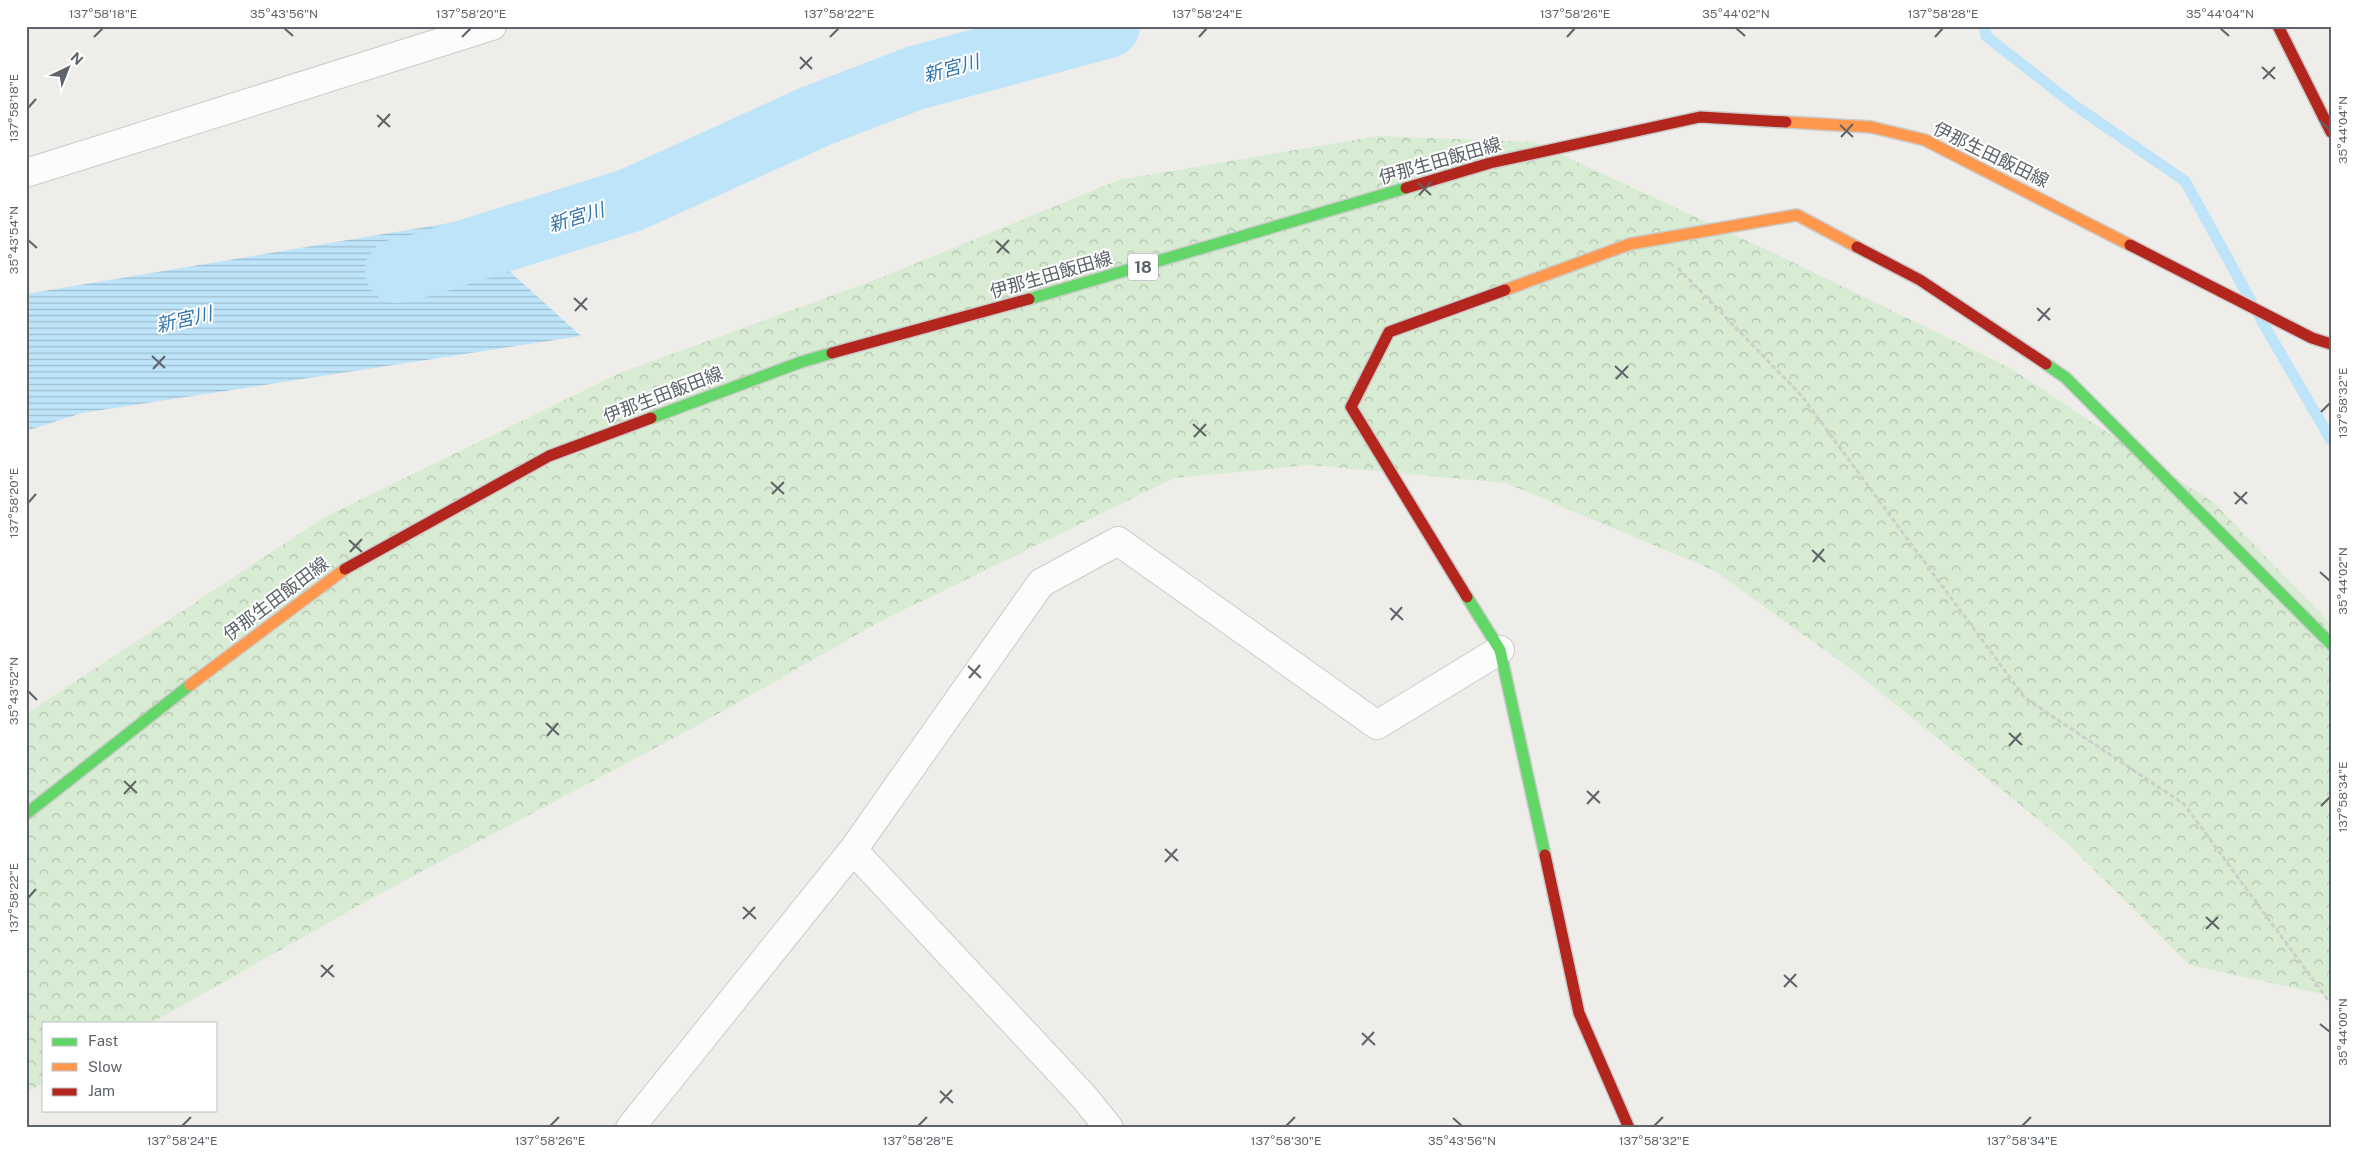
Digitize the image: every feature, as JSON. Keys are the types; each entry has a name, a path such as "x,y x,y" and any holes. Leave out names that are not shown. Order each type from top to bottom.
{"main road":[{"path":"2278,26 2331,132"},
{"name":"伊那生田飯田線","path":"26,814 91,761 335,575 549,456 801,362 1072,288 1490,163 1700,117 1871,126 1925,140 2312,338 2331,344"},
{"path":"1628,1128 1579,1013 1500,650 1351,407 1389,332 1630,244 1797,215 1920,280 2066,378 2331,644"}],"street":[{"path":"26,173 492,26"},
{"path":"630,1128 853,850 1041,583 1118,541 1377,724 1500,650"},
{"path":"853,850 1077,1090 1109,1128"}],"path":[{"path":"1652,241 1801,395 2025,698 2184,804 2331,1004"}],"green space":[{"path":"1378,136 1534,142 1784,258 2010,368 2214,503 2331,624 2331,996 2190,965 2065,841 1859,675 1715,571 1506,483 1310,465 1174,478 879,622 702,723 374,897 153,1022 42,1022 42,1084 26,1092 26,714 325,517 620,373 880,278 1119,180"}],"water":[{"path":"455,222 581,336 82,413 26,431 26,294"}],"waterway":[{"name":"新宮川","path":"397,271 423,265 631,200 816,116 915,78 1108,26"},
{"path":"1984,26 1986,36 2074,105 2185,181 2251,301"},
{"path":"2260,318 2331,440"}],"traffic: fast":[{"path":"1029,299 1406,188"},
{"path":"651,418 801,362 832,353"},
{"path":"2046,364 2066,378 2331,644"},
{"path":"1467,597 1500,650 1545,855"},
{"path":"26,814 190,685"}],"traffic: slow":[{"path":"1786,122 1871,127 1925,140 2130,245"},
{"path":"1505,290 1630,244 1797,215 1857,247"},
{"path":"190,685 345,569"}],"traffic: jam":[{"path":"2278,26 2331,132"},
{"path":"1406,188 1490,163 1700,117 1786,122"},
{"path":"2130,245 2312,338 2331,344"},
{"path":"1857,247 1920,280 2046,364"},
{"path":"1467,597 1351,407 1389,332 1505,290"},
{"path":"832,353 1029,299"},
{"path":"345,569 549,456 651,418"},
{"path":"1545,855 1579,1013 1629,1128"}]}
